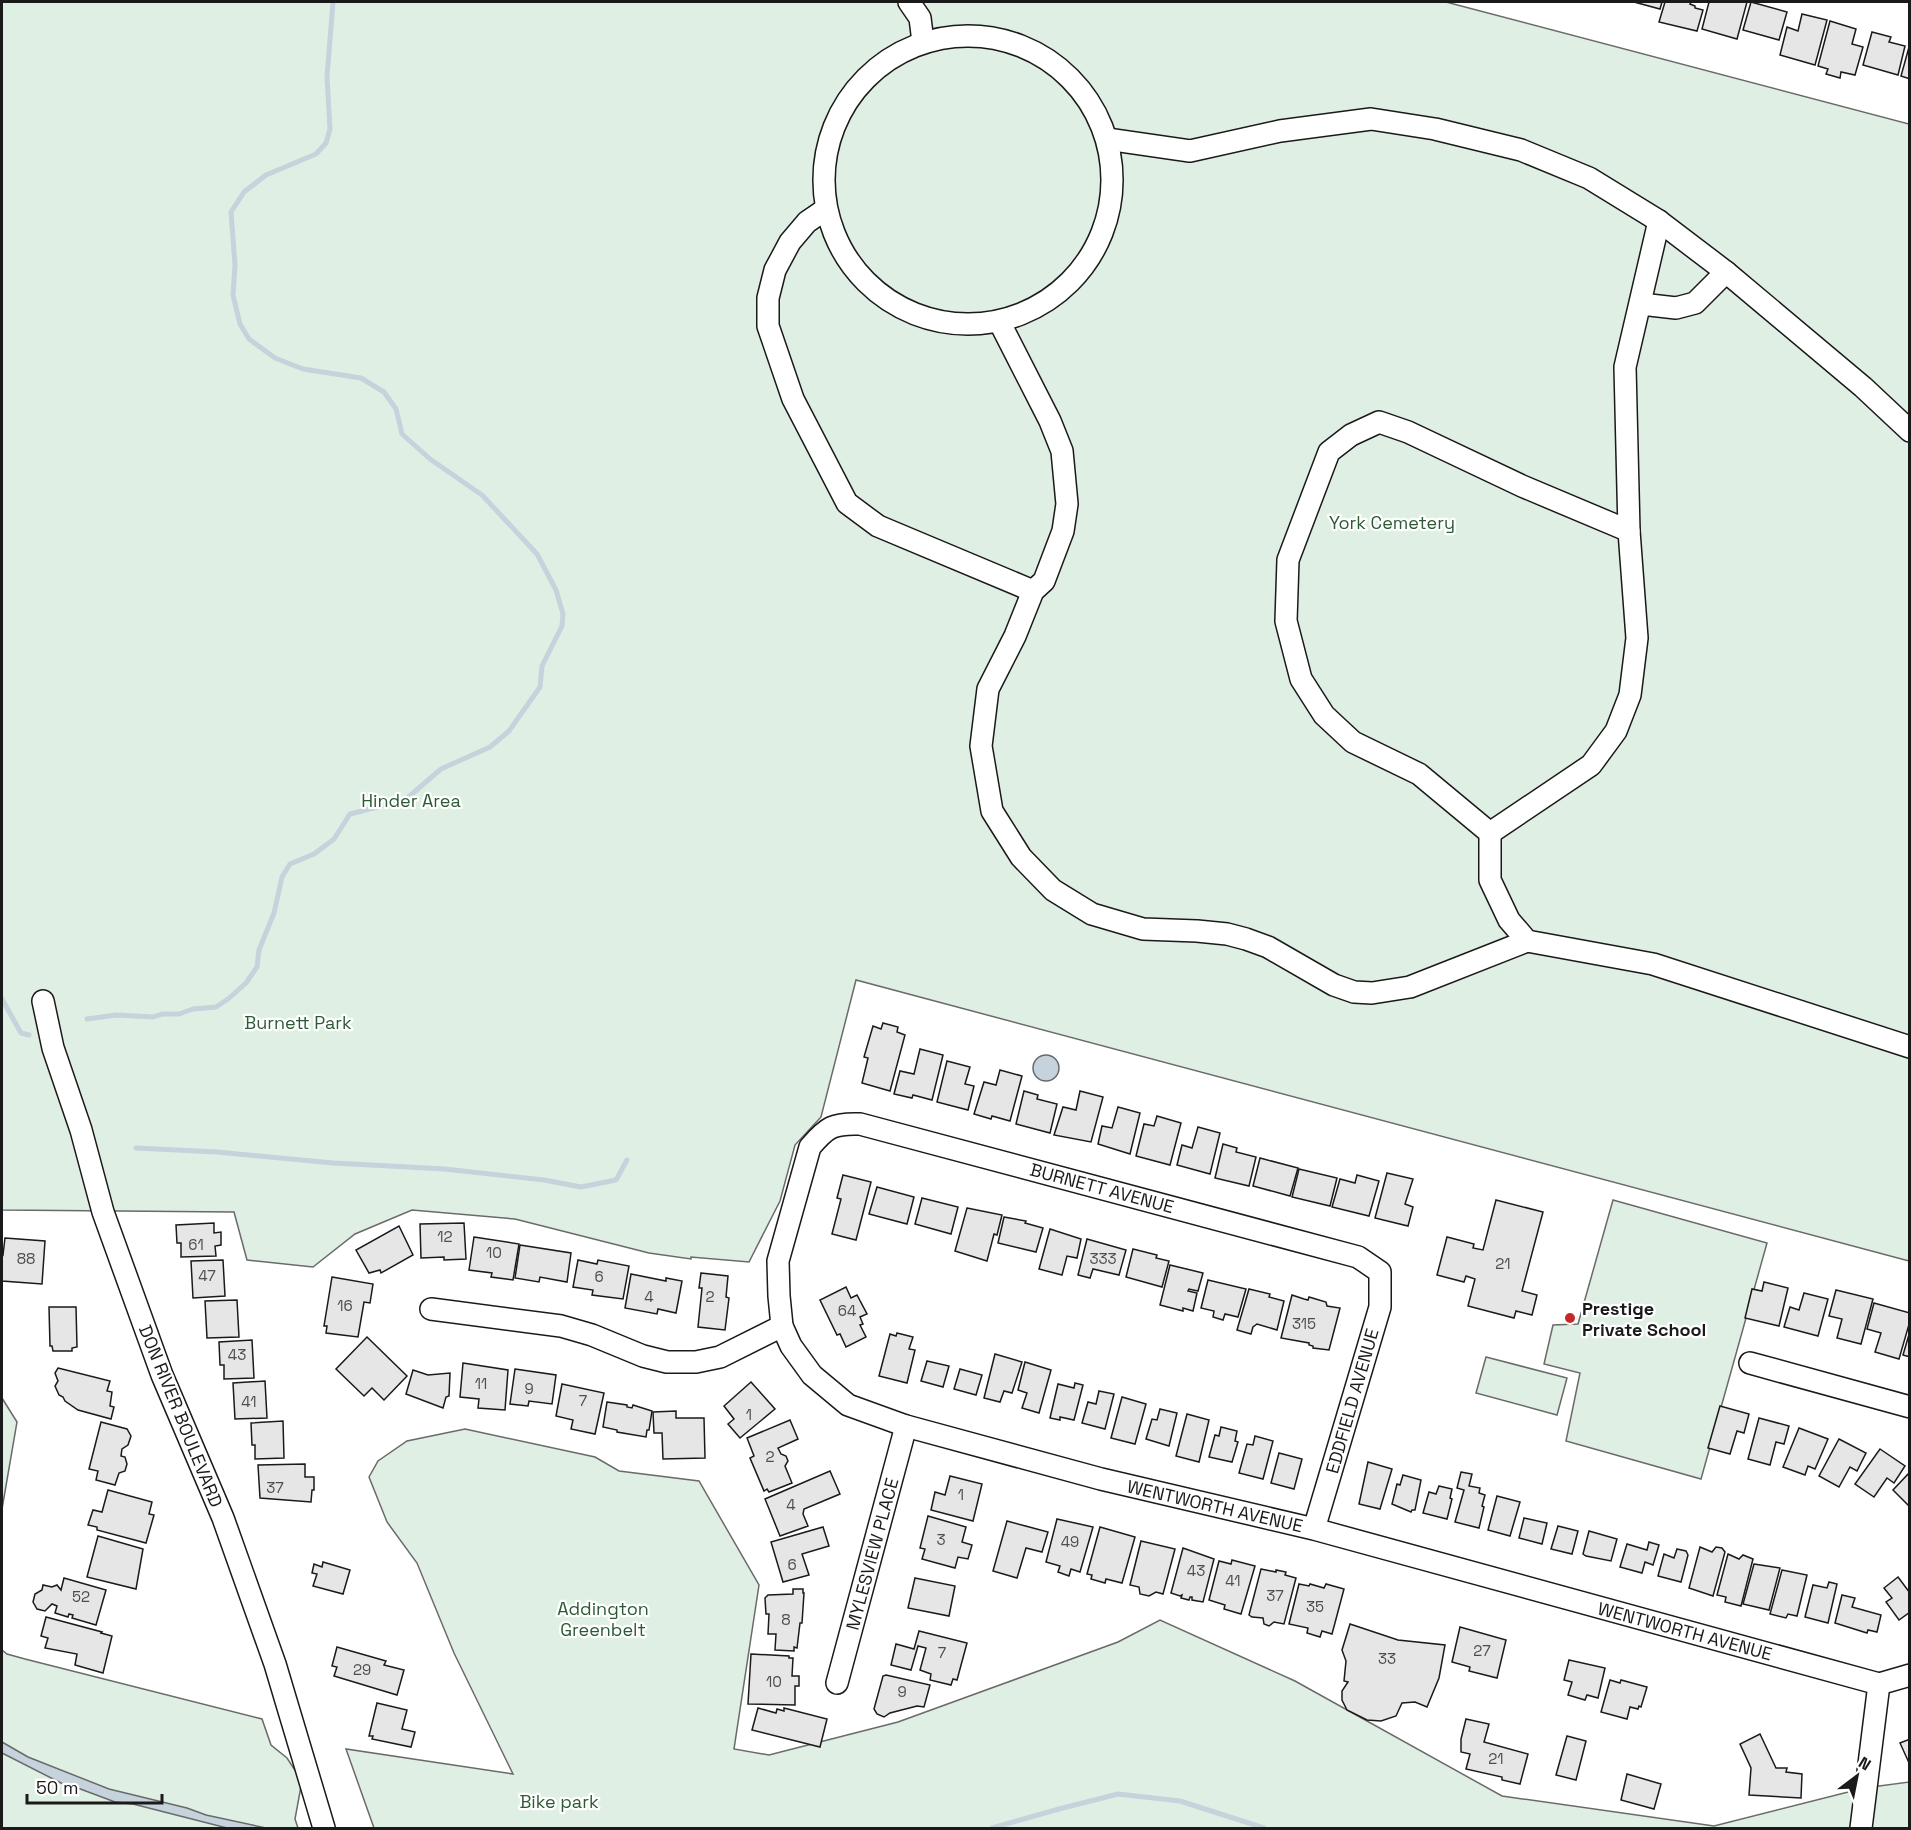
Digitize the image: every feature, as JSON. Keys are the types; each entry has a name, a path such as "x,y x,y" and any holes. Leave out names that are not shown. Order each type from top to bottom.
{"street":[{"path":"909,2 920,18 923,42"},
{"path":"956,35 988,36 1020,45 1050,60 1074,82 1094,108 1107,139 1113,178 1108,218 1092,255 1066,286 1033,309 1001,326 961,324 928,318 896,305 869,285 847,259 832,228 826,209 825,153 839,113 863,79 881,63 923,42 956,35"},
{"path":"1107,139 1190,151 1280,130 1371,119 1435,129 1521,150 1589,178 1659,221 1726,272 1863,387 1910,431"},
{"path":"826,209 807,222 790,242 775,270 768,298 768,326 793,399 847,503 878,526 1033,591"},
{"path":"1490,833 1591,765 1616,731 1630,695 1637,638 1629,531 1625,368 1659,221"},
{"path":"1641,304 1676,308 1695,303 1726,272"},
{"path":"1001,326 1050,421 1062,452 1067,504 1064,531 1044,581 1033,591 1015,636 988,689 981,746 992,811 1021,857 1053,890 1092,914 1143,929 1207,932 1246,939 1268,947 1334,984 1354,992 1372,993 1410,987 1527,941 1653,964 1910,1047"},
{"path":"1490,833 1419,774 1353,742 1324,715 1301,679 1286,621 1288,560 1329,452 1351,435 1379,422 1408,432 1522,486 1629,531"},
{"path":"1490,833 1490,880 1509,920 1527,941"},
{"name":"DON RIVER BOULEVARD","path":"43,1002 53,1048 81,1130 103,1212 162,1375 223,1518 275,1664 322,1820"},
{"name":"BURNETT AVENUE","path":"821,1133 839,1123 860,1124 1358,1257 1380,1272"},
{"name":"WENTWORTH AVENUE","path":"821,1133 810,1147 778,1260 779,1296 782,1326 791,1346 812,1375 848,1405 906,1426 1101,1479 1314,1529 1879,1684"},
{"name":"EDDFIELD AVENUE","path":"1314,1529 1380,1307 1380,1272"},
{"path":"431,1309 561,1326 592,1335 643,1356 667,1362 696,1362 720,1357 782,1326"},
{"path":"1750,1363 1910,1407"},
{"name":"MYLESVIEW PLACE","path":"837,1683 906,1426"},
{"path":"1861,1828 1879,1684 1910,1675"}],"green space":[{"path":"2,2 1446,2 1909,124 1909,1261 856,980 821,1117 795,1145 780,1201 749,1262 691,1257 691,1259 649,1253 515,1219 412,1210 355,1234 313,1267 247,1260 234,1212 2,1210"},
{"path":"1613,1200 1767,1243 1701,1479 1566,1441 1580,1373 1544,1364 1553,1325 1578,1324"},
{"path":"1486,1357 1567,1378 1557,1415 1476,1393"},
{"path":"2,1398 17,1422 2,1509"},
{"name":"Addington Greenbelt","path":"465,1429 595,1457 619,1471 699,1481 759,1585 734,1749 769,1755 898,1722 1118,1642 1160,1620 1295,1681 1502,1796 1714,1826 1864,1788 1909,1782 1909,1828 374,1828 346,1749 513,1774 454,1653 417,1563 387,1522 369,1477 378,1461 407,1441"},
{"path":"2,1650 7,1654 25,1659 262,1719 271,1745 287,1758 302,1781 295,1819 298,1828 2,1828"}],"shaded area":[{"path":"1046,1055 1055,1059 1059,1068 1055,1077 1046,1081 1037,1077 1033,1068 1037,1059"},
{"path":"2,1742 28,1757 109,1789 187,1808 206,1815 266,1828 227,1828 133,1804 115,1802 61,1783 2,1753"}],"building":[{"path":"1634,2 1662,2 1660,9"},
{"path":"1665,2 1691,2 1690,4 1695,8 1703,10 1697,31 1659,22"},
{"path":"1709,2 1747,2 1737,39 1702,29"},
{"path":"1751,2 1787,12 1779,40 1743,30"},
{"path":"1802,14 1827,20 1815,65 1780,55 1787,27 1798,31"},
{"path":"1830,21 1856,29 1852,44 1863,47 1855,75 1841,72 1840,78 1826,74 1828,69 1818,66"},
{"path":"1872,32 1891,37 1889,42 1905,46 1898,75 1863,65"},
{"path":"1910,47 1910,79 1901,76"},
{"path":"883,1023 898,1027 897,1032 905,1035 890,1091 862,1083 868,1058 864,1057 873,1026 881,1029"},
{"path":"920,1049 943,1055 932,1100 913,1095 912,1098 894,1094 900,1071 914,1074"},
{"path":"947,1061 970,1067 965,1084 974,1086 968,1110 937,1102"},
{"path":"1000,1070 1022,1076 1010,1121 974,1114 984,1082 996,1085"},
{"path":"1024,1091 1038,1095 1037,1099 1057,1104 1050,1133 1016,1124"},
{"path":"1080,1091 1103,1097 1091,1142 1054,1135 1063,1107 1076,1110"},
{"path":"1118,1107 1140,1113 1130,1154 1098,1144 1102,1126 1112,1128"},
{"path":"1157,1116 1181,1123 1170,1165 1136,1156 1144,1124 1154,1126"},
{"path":"1198,1127 1220,1133 1210,1174 1177,1165 1182,1145 1192,1148"},
{"path":"1223,1144 1237,1148 1236,1152 1256,1157 1249,1186 1215,1178"},
{"path":"1260,1158 1298,1168 1290,1196 1253,1186"},
{"path":"1299,1169 1337,1178 1330,1206 1292,1197"},
{"path":"1387,1173 1413,1179 1405,1204 1413,1207 1408,1226 1375,1218"},
{"path":"843,1175 871,1182 856,1240 832,1234 841,1199 837,1198"},
{"path":"1357,1175 1379,1181 1369,1216 1332,1207 1340,1179 1355,1183"},
{"path":"877,1187 914,1197 907,1224 869,1214"},
{"path":"922,1198 958,1207 951,1234 915,1224"},
{"path":"1496,1200 1543,1212 1522,1291 1537,1295 1532,1315 1516,1311 1514,1318 1468,1306 1475,1279 1466,1276 1464,1282 1437,1275 1447,1237 1474,1244 1473,1248 1483,1250"},
{"path":"967,1208 1002,1215 987,1261 955,1251"},
{"path":"1004,1217 1026,1221 1025,1223 1043,1228 1036,1252 998,1243"},
{"path":"214,1223 214,1233 221,1232 221,1245 215,1246 216,1256 181,1257 181,1243 177,1243 176,1225"},
{"path":"464,1223 466,1259 421,1258 420,1224"},
{"path":"399,1226 413,1255 381,1273 380,1270 369,1273 356,1250"},
{"path":"1050,1229 1081,1239 1077,1258 1067,1256 1062,1275 1039,1269"},
{"path":"474,1237 519,1244 513,1280 491,1277 492,1273 469,1270"},
{"path":"5,1238 45,1241 42,1284 2,1281 2,1254"},
{"path":"1087,1239 1126,1250 1119,1275 1093,1269 1090,1278 1078,1275"},
{"path":"520,1245 571,1253 567,1282 540,1277 539,1282 515,1278"},
{"path":"1133,1249 1157,1255 1156,1258 1169,1261 1162,1287 1126,1277"},
{"path":"223,1260 225,1296 193,1298 191,1261"},
{"path":"578,1260 597,1264 598,1260 629,1266 623,1299 592,1295 593,1290 573,1287"},
{"path":"1170,1265 1203,1273 1198,1291 1189,1289 1188,1291 1197,1293 1193,1311 1160,1305"},
{"path":"701,1273 728,1276 726,1297 729,1298 725,1330 698,1327 702,1288 699,1288"},
{"path":"631,1274 666,1281 666,1278 682,1281 676,1313 658,1309 657,1314 625,1308"},
{"path":"332,1277 373,1284 370,1303 364,1302 358,1337 326,1333 327,1326 324,1326"},
{"path":"1208,1280 1246,1289 1238,1317 1225,1314 1223,1320 1213,1317 1214,1311 1201,1308"},
{"path":"1764,1282 1788,1288 1779,1326 1745,1318 1752,1289 1762,1291"},
{"path":"846,1287 851,1298 857,1295 867,1314 860,1317 863,1324 860,1325 866,1337 846,1347 840,1334 837,1335 820,1300"},
{"path":"1249,1289 1270,1294 1269,1297 1284,1301 1277,1330 1257,1324 1253,1327 1251,1334 1237,1330"},
{"path":"1836,1290 1873,1299 1861,1344 1837,1338 1842,1319 1829,1316"},
{"path":"1804,1293 1828,1299 1818,1336 1784,1327 1790,1307 1799,1310"},
{"path":"1292,1295 1308,1300 1309,1297 1326,1302 1327,1306 1340,1308 1329,1350 1313,1348 1309,1343 1281,1338"},
{"path":"237,1300 239,1337 207,1338 205,1301"},
{"path":"1874,1303 1910,1313 1910,1321 1899,1359 1875,1352 1881,1333 1867,1329"},
{"path":"49,1307 76,1307 77,1347 72,1348 72,1351 53,1351 50,1346"},
{"path":"1910,1331 1910,1357 1903,1355"},
{"path":"897,1333 913,1337 909,1349 915,1350 907,1383 879,1376 890,1334 896,1336"},
{"path":"367,1337 407,1376 384,1400 372,1388 364,1396 336,1369"},
{"path":"252,1340 254,1378 224,1379 224,1365 220,1365 219,1342"},
{"path":"995,1354 1022,1362 1012,1393 1004,1391 1000,1402 984,1398"},
{"path":"927,1361 949,1366 943,1387 921,1381"},
{"path":"1025,1362 1051,1370 1039,1413 1022,1408 1027,1393 1018,1390"},
{"path":"463,1363 508,1370 505,1410 478,1408 479,1399 460,1397"},
{"path":"58,1368 110,1381 107,1391 112,1392 110,1406 114,1407 111,1419 78,1410 65,1401 55,1386 58,1381 55,1373"},
{"path":"515,1369 556,1375 552,1404 529,1401 528,1406 510,1404"},
{"path":"960,1369 982,1375 976,1395 954,1389"},
{"path":"413,1370 428,1375 450,1373 449,1396 446,1397 443,1408 406,1394"},
{"path":"265,1381 267,1418 235,1419 233,1383"},
{"path":"751,1382 775,1409 740,1438 728,1424 734,1419 724,1406"},
{"path":"1075,1383 1083,1385 1074,1420 1060,1417 1060,1420 1050,1418 1058,1384 1074,1388"},
{"path":"562,1384 604,1393 595,1434 571,1429 573,1420 556,1416"},
{"path":"1099,1391 1114,1394 1105,1429 1082,1423 1088,1402 1096,1404"},
{"path":"1122,1397 1146,1404 1135,1444 1111,1438"},
{"path":"607,1402 632,1408 633,1405 652,1411 646,1437 603,1427"},
{"path":"1720,1406 1749,1414 1744,1433 1737,1431 1730,1454 1708,1448"},
{"path":"1160,1409 1177,1413 1169,1446 1146,1439 1152,1419 1157,1420"},
{"path":"676,1411 676,1418 704,1418 705,1458 663,1459 662,1433 654,1433 653,1412"},
{"path":"1187,1414 1209,1420 1199,1462 1176,1456"},
{"path":"1759,1418 1789,1426 1784,1444 1776,1442 1770,1465 1748,1459"},
{"path":"790,1420 798,1439 778,1448 788,1461 785,1466 792,1483 769,1492 767,1489 764,1491 750,1458 754,1456 747,1438"},
{"path":"283,1421 284,1458 255,1459 251,1423"},
{"path":"101,1422 127,1429 131,1436 128,1445 122,1449 121,1456 125,1457 127,1464 125,1471 119,1473 115,1485 96,1480 98,1471 89,1469"},
{"path":"1221,1427 1237,1431 1235,1441 1238,1442 1232,1462 1209,1457 1215,1435 1219,1436"},
{"path":"1799,1428 1828,1439 1815,1469 1808,1466 1805,1475 1783,1467"},
{"path":"1255,1436 1273,1441 1263,1479 1239,1473 1247,1444 1253,1445"},
{"path":"1839,1439 1866,1453 1857,1471 1850,1467 1839,1487 1819,1476"},
{"path":"1880,1449 1905,1466 1894,1483 1887,1478 1874,1497 1855,1484"},
{"path":"1279,1453 1302,1459 1294,1489 1271,1483"},
{"path":"1368,1462 1392,1469 1380,1509 1359,1504"},
{"path":"305,1464 305,1477 314,1477 311,1502 260,1498 258,1465"},
{"path":"830,1471 840,1494 804,1509 803,1514 808,1526 780,1536 765,1499"},
{"path":"1461,1472 1472,1474 1469,1486 1480,1488 1479,1493 1485,1495 1479,1528 1455,1522 1464,1490 1457,1488"},
{"path":"1910,1472 1910,1506 1909,1506 1893,1490"},
{"path":"1403,1475 1421,1480 1415,1510 1411,1512 1392,1504 1397,1484 1400,1485"},
{"path":"950,1476 982,1484 973,1521 931,1510 935,1492 945,1495"},
{"path":"1439,1486 1452,1489 1447,1519 1423,1513 1429,1492 1436,1494"},
{"path":"108,1490 152,1502 149,1514 154,1515 146,1543 97,1530 97,1527 88,1525 93,1510 102,1512"},
{"path":"1497,1496 1520,1502 1510,1536 1488,1530"},
{"path":"928,1516 966,1527 962,1542 972,1545 968,1559 958,1557 955,1568 922,1559 925,1549 920,1548"},
{"path":"1524,1518 1547,1523 1542,1544 1519,1538"},
{"path":"1057,1519 1093,1527 1080,1572 1071,1569 1069,1576 1058,1572 1060,1566 1046,1562"},
{"path":"1007,1521 1048,1532 1042,1552 1026,1548 1017,1578 993,1571"},
{"path":"1558,1526 1578,1531 1572,1554 1551,1549"},
{"path":"823,1527 829,1546 802,1554 809,1575 783,1582 771,1542"},
{"path":"1100,1527 1135,1537 1122,1583 1106,1579 1105,1583 1091,1579 1092,1575 1087,1574"},
{"path":"1589,1531 1617,1539 1611,1561 1583,1554"},
{"path":"98,1536 143,1549 136,1589 87,1577"},
{"path":"1141,1541 1175,1549 1163,1594 1156,1592 1149,1596 1140,1594 1139,1587 1130,1585"},
{"path":"1649,1542 1659,1545 1653,1565 1645,1562 1642,1573 1620,1567 1627,1544 1647,1550"},
{"path":"1700,1547 1712,1552 1716,1547 1722,1548 1725,1552 1713,1596 1689,1588"},
{"path":"1183,1548 1214,1559 1203,1602 1192,1600 1192,1597 1189,1600 1181,1598 1182,1595 1171,1593"},
{"path":"1677,1549 1686,1551 1688,1555 1681,1582 1658,1576 1664,1554 1674,1558"},
{"path":"1728,1554 1739,1559 1743,1555 1753,1559 1741,1606 1725,1602 1726,1597 1717,1595"},
{"path":"1232,1560 1255,1566 1241,1614 1224,1609 1225,1605 1209,1600 1219,1561 1231,1564"},
{"path":"323,1562 350,1570 343,1594 313,1586 317,1574 312,1573 314,1564 322,1567"},
{"path":"1754,1564 1780,1568 1769,1610 1743,1604"},
{"path":"1261,1569 1286,1572 1285,1575 1296,1578 1284,1624 1274,1622 1269,1626 1264,1624 1263,1618 1249,1615"},
{"path":"1782,1570 1807,1575 1797,1616 1788,1614 1786,1618 1770,1614"},
{"path":"1898,1577 1910,1593 1910,1612 1899,1620 1886,1602 1892,1598 1884,1588"},
{"path":"64,1578 106,1590 96,1625 72,1618 73,1615 69,1614 68,1617 55,1613 57,1606 52,1604 45,1611 37,1609 33,1602 35,1594 42,1590 43,1585 52,1587 57,1585 61,1590"},
{"path":"915,1578 955,1586 949,1616 908,1608"},
{"path":"1829,1582 1837,1584 1828,1623 1805,1617 1813,1585 1827,1588"},
{"path":"1299,1584 1324,1588 1326,1584 1344,1589 1332,1634 1322,1631 1320,1637 1307,1633 1308,1628 1289,1624"},
{"path":"793,1589 803,1589 804,1593 802,1623 800,1623 797,1648 794,1647 794,1651 775,1650 776,1634 768,1634 769,1614 766,1614 765,1598 768,1595 793,1594"},
{"path":"1842,1595 1855,1598 1852,1607 1881,1615 1877,1632 1868,1630 1867,1633 1835,1623"},
{"path":"46,1617 112,1636 103,1673 75,1665 77,1654 45,1648 48,1638 41,1636"},
{"path":"1350,1624 1398,1640 1445,1645 1439,1678 1427,1707 1415,1702 1402,1703 1396,1716 1381,1721 1367,1720 1347,1710 1342,1700 1342,1691 1348,1682 1344,1681 1346,1661 1342,1650"},
{"path":"1460,1627 1506,1640 1497,1678 1469,1671 1470,1667 1452,1662"},
{"path":"919,1631 967,1643 957,1680 953,1679 951,1685 930,1680 931,1674 920,1670 926,1648 918,1646 911,1670 891,1665 896,1644 914,1649"},
{"path":"337,1647 386,1661 384,1665 404,1670 397,1695 334,1676 337,1667 332,1666"},
{"path":"751,1654 793,1658 792,1676 799,1676 799,1686 795,1686 795,1705 748,1704"},
{"path":"1569,1660 1605,1668 1598,1698 1587,1695 1585,1700 1568,1695 1572,1682 1564,1680"},
{"path":"883,1676 930,1685 924,1707 917,1706 890,1713 884,1717 877,1714 874,1709"},
{"path":"1610,1680 1620,1683 1621,1680 1647,1687 1641,1707 1639,1706 1638,1709 1630,1707 1627,1719 1601,1712"},
{"path":"377,1703 407,1710 402,1729 415,1732 411,1747 372,1739 373,1736 369,1736"},
{"path":"758,1708 776,1713 777,1709 784,1711 784,1708 827,1719 820,1747 752,1730"},
{"path":"1466,1719 1489,1724 1484,1742 1528,1754 1520,1784 1502,1780 1502,1777 1466,1769 1470,1754 1461,1752 1461,1739"},
{"path":"1760,1734 1776,1768 1787,1768 1786,1772 1802,1774 1801,1798 1749,1795 1751,1768 1740,1744"},
{"path":"1567,1736 1586,1741 1576,1780 1556,1775"},
{"path":"1910,1739 1910,1765 1900,1743"},
{"path":"1627,1774 1661,1784 1654,1809 1621,1800"}],"waterway":[{"path":"87,1019 116,1015 153,1017 162,1014 179,1014 193,1009 216,1007 228,999 246,983 257,967 259,950 274,913 282,877 290,864 314,854 334,839 350,814 405,800 441,769 490,747 509,731 540,687 542,666 562,626 563,614 556,590 537,554 482,495 430,459 402,434 396,409 384,392 361,378 303,369 275,358 249,339 240,324 233,295 235,265 231,212 244,192 266,175 316,154 326,143 330,129 327,77 333,2"},
{"path":"2,999 21,1033 29,1035"},
{"path":"136,1148 445,1169 544,1180 581,1187 616,1180 627,1160"},
{"path":"992,1828 1118,1794 1180,1801 1264,1828"}],"place":[{"name":"Prestige Private School","path":"1570,1318"}],"park label":[{"name":"York Cemetery","path":"1392,522"},
{"name":"Hinder Area","path":"411,800"},
{"name":"Burnett Park","path":"298,1022"},
{"name":"Bike park","path":"559,1801"}]}
